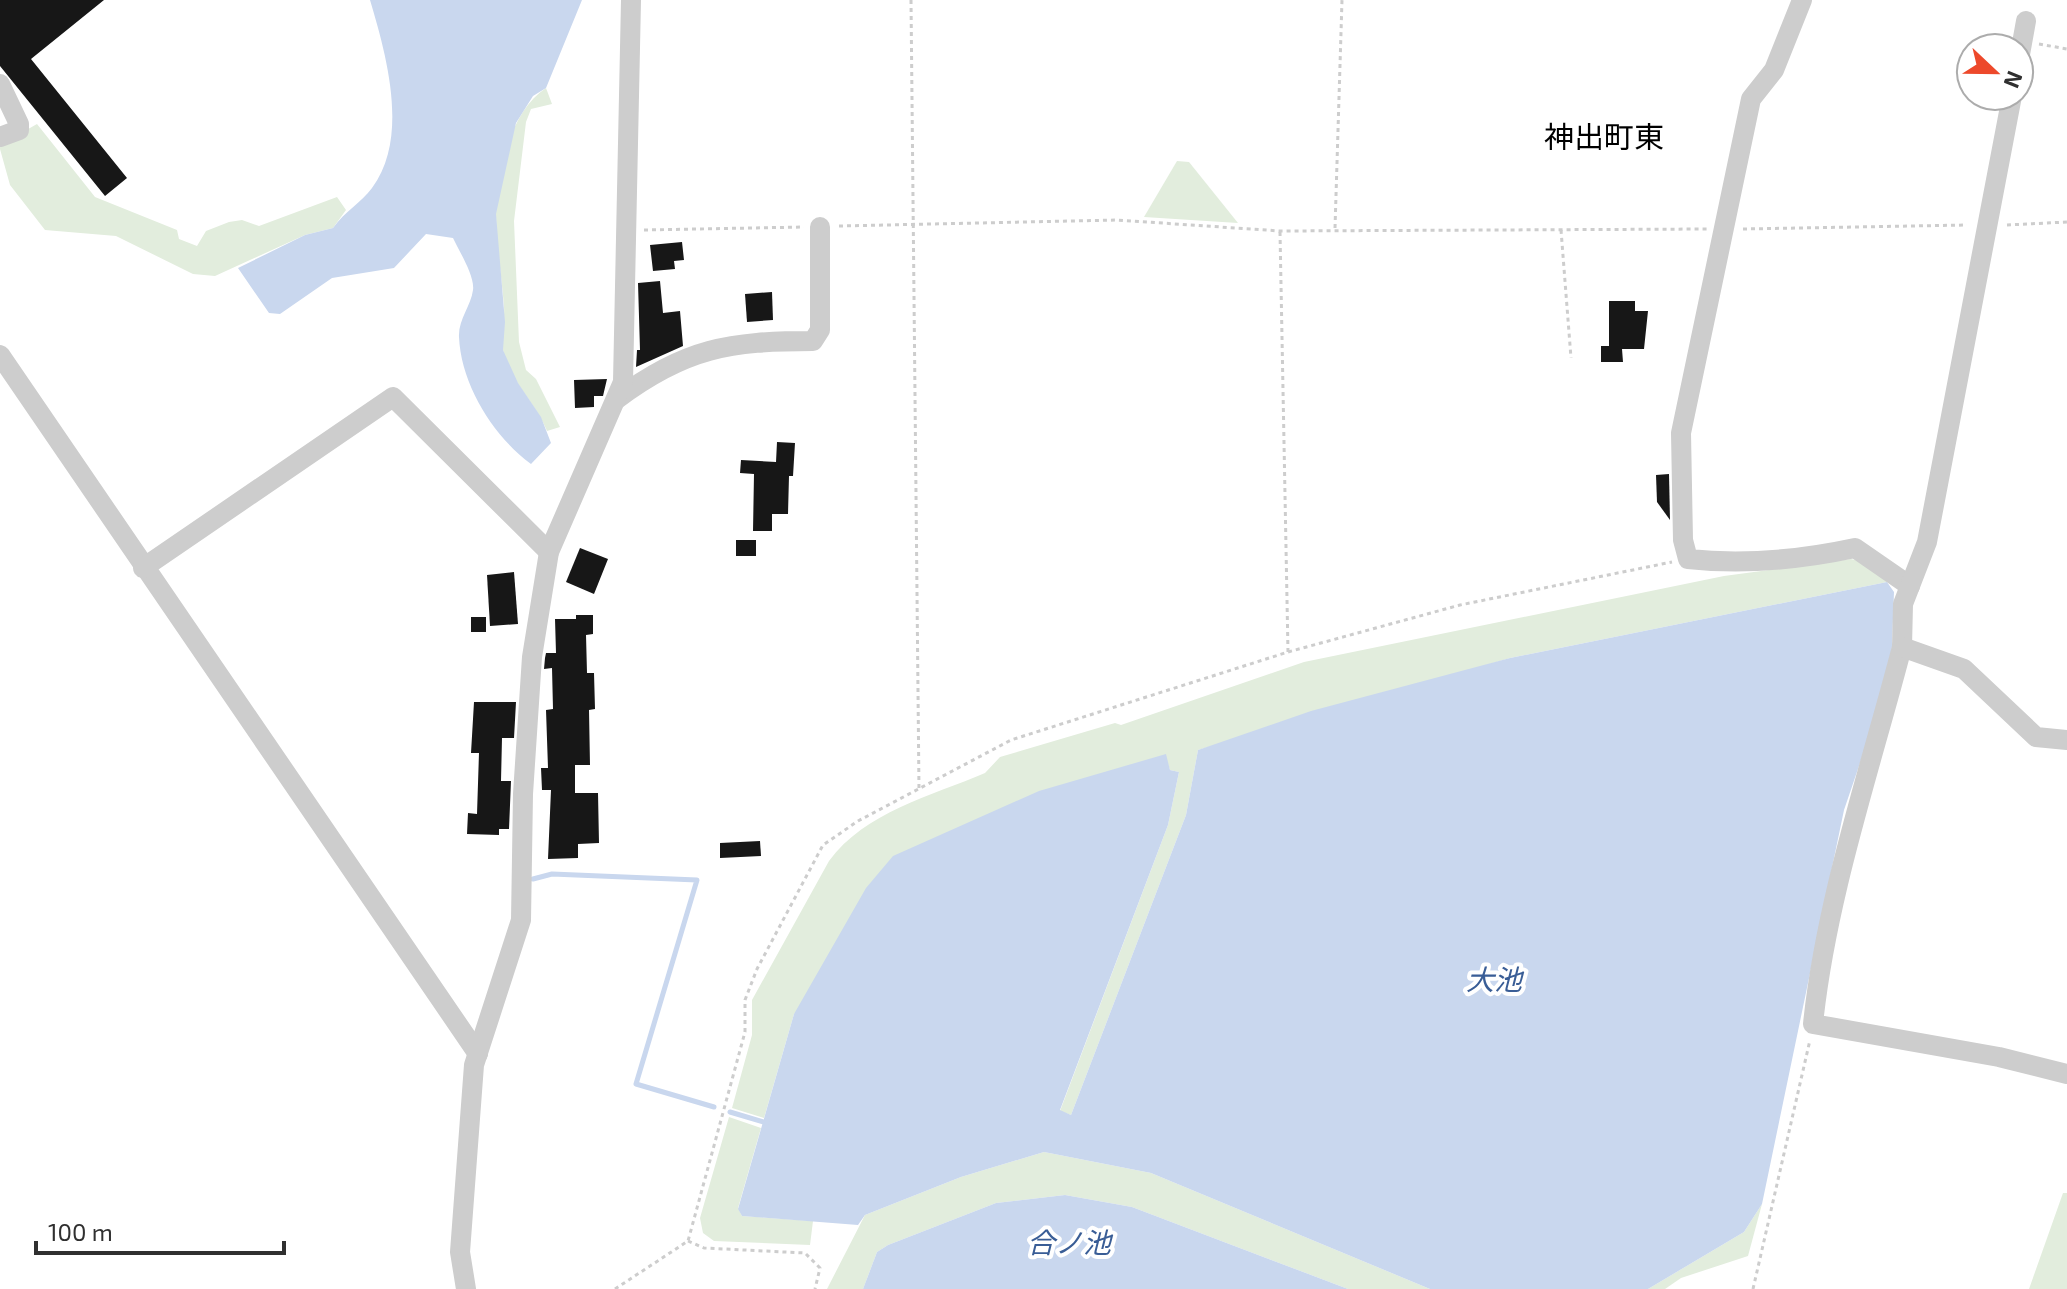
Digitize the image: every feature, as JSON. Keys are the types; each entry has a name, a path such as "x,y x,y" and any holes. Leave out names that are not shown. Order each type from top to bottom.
{"street":[{"path":"466,1289 460,1252 478,1054 521,920 523,794 532,657 549,552 623,382 629,231 631,0"},
{"path":"1802,0 1774,70 1751,99 1681,433 1683,540 1688,559 1727,563 1782,560 1855,548 1910,586"},
{"path":"0,84 19,124 19,130 0,137"},
{"path":"2009,112 1927,542 1903,604 1902,647 1830,925 1818,979 1813,1024 1999,1057 2067,1074"},
{"path":"617,399 639,382 692,355 746,341 813,341 820,330 820,227"},
{"path":"0,355 478,1054"},
{"path":"143,568 393,397 549,552"},
{"path":"1902,647 1964,669 2036,737 2067,740"}],"path":[{"path":"911,0 919,790"},
{"path":"1335,228 1342,0"},
{"path":"2035,43 2067,49"},
{"path":"629,231 1117,220 1280,231 1335,228 1726,229 2067,222"},
{"path":"1561,230 1571,358"},
{"path":"1280,231 1288,652"},
{"path":"615,1289 688,1241 745,1032 745,1000 764,956 823,845 858,821 1011,740 1288,652 1460,605 1688,559"},
{"path":"1753,1289 1813,1024"},
{"path":"688,1241 704,1248 805,1253 820,1268 815,1289"}],"green space":[{"path":"546,88 552,104 531,109 526,122 514,221 519,342 526,370 536,379 560,427 547,431 511,371 503,350 504,307 496,215 502,163 514,128 534,98"},
{"path":"37,124 95,197 177,230 179,239 197,246 206,231 229,222 242,220 259,226 337,197 346,210 333,228 305,235 215,276 193,274 116,236 45,230 10,185 0,149 0,145"},
{"path":"1177,161 1189,162 1238,223 1144,217"},
{"path":"1851,559 1872,564 1887,582 1510,658 1198,750 1186,815 1071,1115 1060,1111 1168,825 1179,772 1170,770 1165,755 794,1014 764,1118 732,1108 752,1035 752,1000 829,861 844,844 880,818 985,773 1000,757 1115,723 1121,725 1304,662 1724,576"},
{"path":"729,1117 761,1128 738,1208 742,1216 813,1221 810,1245 714,1241 703,1233 700,1218"},
{"path":"1044,1152 1151,1173 1430,1289 1348,1289 1132,1207 1065,1195 996,1203 888,1245 877,1252 863,1289 827,1289 865,1215 961,1177"},
{"path":"2063,1193 2067,1193 2067,1289 2029,1289"},
{"path":"1762,1204 1748,1256 1681,1278 1665,1289 1648,1289 1744,1232"}],"water":[{"path":"370,0 582,0 546,88 533,96 516,123 496,214 505,322 503,350 518,383 541,417 551,443 531,464 492,425 466,373 459,331 472,296 473,284 453,238 426,234 394,268 332,278 280,314 269,313 238,268 305,235 333,228 368,193 383,167 390,145 391,95 388,70"},
{"name":"大池","path":"1887,582 1894,592 1891,672 1844,810 1762,1204 1744,1232 1648,1289 1430,1289 1151,1173 1044,1152 961,1177 865,1215 858,1225 742,1216 738,1209 794,1014 866,888 893,856 1039,791 1166,754 1170,770 1179,772 1168,825 1060,1110 1071,1115 1186,815 1198,750 1311,711 1510,658"},
{"name":"合ノ池","path":"1065,1195 1132,1207 1348,1289 863,1289 877,1252 888,1245 996,1203"}],"building":[{"path":"0,0 104,0 31,59 127,178 105,196 0,66"},
{"path":"682,242 684,260 674,261 675,269 653,271 650,245"},
{"path":"660,281 663,313 680,311 683,346 636,367 637,350 640,350 638,283"},
{"path":"772,292 773,320 747,322 745,294"},
{"path":"1609,301 1635,301 1635,311 1648,311 1644,349 1622,349 1623,362 1601,362 1601,346 1609,346"},
{"path":"607,379 603,396 594,396 594,407 575,408 574,380"},
{"path":"777,442 795,443 793,476 789,476 788,514 772,514 772,531 753,531 754,474 740,473 741,460 776,462"},
{"path":"1669,474 1670,520 1657,502 1656,475"},
{"path":"736,540 756,540 756,556 736,556"},
{"path":"580,548 608,559 594,594 566,582"},
{"path":"514,572 518,624 490,626 487,575"},
{"path":"576,615 593,615 593,634 586,635 587,673 594,673 595,709 589,710 590,765 575,765 575,793 598,793 599,843 578,844 578,858 548,859 551,790 542,790 541,768 548,768 546,710 553,709 552,668 544,669 545,658 546,653 556,653 555,619 576,619"},
{"path":"471,617 486,617 486,632 471,632"},
{"path":"474,702 516,702 514,738 502,738 501,781 511,781 509,829 499,829 499,835 467,834 468,813 477,814 479,753 471,753"},
{"path":"760,841 761,856 720,858 720,843"}],"waterway":[{"path":"533,879 552,874 697,880 636,1084 714,1107"},
{"path":"730,1112 767,1123"}],"district":[{"name":"神出町東","path":"1604,138"}]}
